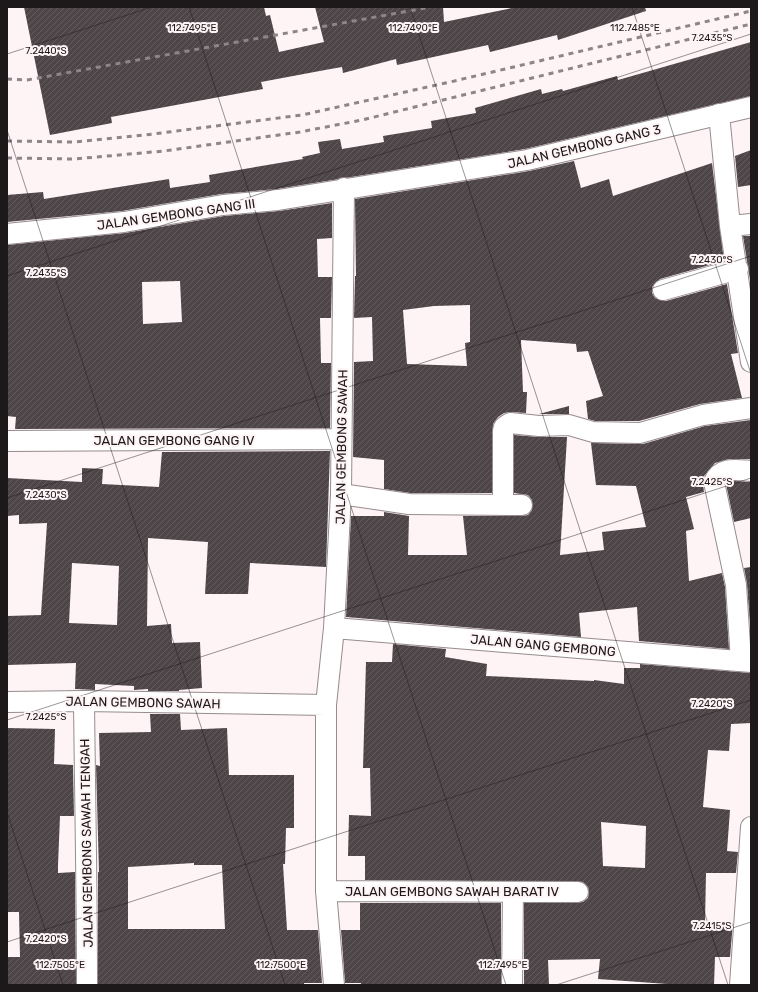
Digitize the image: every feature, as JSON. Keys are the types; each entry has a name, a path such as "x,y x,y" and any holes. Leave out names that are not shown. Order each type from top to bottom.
{"street":[{"name":"JALAN GEMBONG GANG 3","path":"344,188 540,158 751,106"},
{"path":"719,114 730,226 748,323 751,362"},
{"name":"JALAN GEMBONG GANG III","path":"7,234 124,222 223,205 278,200 344,188"},
{"name":"JALAN GEMBONG SAWAH","path":"334,985 326,891 326,705 334,628 341,494 344,188"},
{"path":"730,226 751,224"},
{"path":"663,290 738,269"},
{"path":"341,494 409,504 512,504 503,431 504,427 510,423 539,426 569,425 593,432 640,433 703,415 751,408"},
{"name":"JALAN GEMBONG GANG IV","path":"7,441 341,439"},
{"path":"746,661 736,585 714,482 718,474 726,470 751,471"},
{"name":"JALAN GANG GEMBONG","path":"334,628 746,661"},
{"name":"JALAN GEMBONG SAWAH","path":"7,702 84,700 326,705"},
{"name":"JALAN GEMBONG SAWAH TENGAH","path":"84,700 85,835 88,870 87,985"},
{"path":"740,985 749,894 751,827"},
{"name":"JALAN GEMBONG SAWAH BARAT IV","path":"326,891 578,892"},
{"path":"512,985 513,892"}],"building":[{"path":"24,7 264,7 266,16 270,15 279,52 324,42 315,7 443,7 444,22 517,7 645,7 646,11 558,40 557,35 490,52 488,45 397,65 396,59 343,73 342,67 325,70 261,82 263,89 111,117 112,123 50,135"},
{"path":"751,42 751,96 525,149 277,189 221,194 122,211 7,222 7,195 43,192 44,199 169,179 170,188 210,182 209,175 303,159 302,157 320,153 318,142 340,139 342,149 384,142 383,136 432,128 431,121 476,113 475,108 541,89 542,94 562,89 563,91 617,76 618,80"},
{"path":"751,150 751,185 738,187 735,156"},
{"path":"574,161 581,188 609,179 613,196 712,163 724,261 660,279 652,287 652,293 655,298 666,301 727,284 738,353 731,354 742,398 700,404 639,421 595,421 588,419 586,401 603,396 588,351 577,352 576,344 521,340 523,392 527,392 526,413 504,413 498,417 493,424 492,493 410,493 384,489 384,460 353,457 354,362 373,361 372,317 354,318 356,276 355,199 529,171","holes":["470,305 470,342 465,343 467,366 407,364 403,310 434,306"]},
{"path":"332,203 332,238 317,239 318,277 332,277 331,318 320,318 321,363 331,363 330,428 15,429 16,417 7,416 7,245 125,233 224,216 279,211","holes":["180,281 182,322 143,324 142,282"]},
{"path":"743,236 751,236 751,280 750,280"},
{"path":"569,406 569,414 539,414"},
{"path":"751,420 751,459 729,459 715,463 704,476 704,492 686,497 694,529 686,531 689,581 722,573 725,587 729,649 639,641 637,607 579,613 581,637 346,617 351,516 384,516 384,512 409,516 408,555 467,555 463,516 522,516 528,515 532,510 532,500 528,495 514,493 514,435 567,437 560,555 604,550 602,532 646,527 636,486 596,485 591,443 643,444 705,426"},
{"path":"330,451 326,567 250,563 248,594 205,594 208,542 148,538 147,626 171,624 172,643 200,642 202,688 179,691 148,691 148,689 134,690 134,686 95,684 95,690 75,689 76,663 7,665 7,616 41,615 47,523 19,524 19,515 7,516 7,478 82,482 82,468 103,469 102,484 159,487 162,452","holes":["72,563 119,566 117,625 69,623"]},
{"path":"735,481 751,482 751,518 734,522 726,484"},
{"path":"751,567 751,638 747,584 744,568"},
{"path":"393,644 446,649 445,657 487,664 486,676 594,680 624,684 624,668 640,668 640,664 751,673 751,723 731,724 729,751 708,750 703,807 730,810 727,851 738,852 736,873 706,873 705,922 733,923 730,957 715,957 714,985 681,985 598,979 600,959 548,960 549,985 524,985 524,903 583,902 588,898 589,892 588,887 583,882 365,880 365,856 348,856 349,815 371,816 370,768 363,768 366,662 392,662","holes":["601,822 646,826 645,868 603,866"]},
{"path":"150,714 180,714 181,730 227,728 229,775 294,775 294,828 286,828 285,864 283,864 287,930 318,930 322,983 304,983 304,985 98,985 99,872 96,765 100,766 99,733 151,732","holes":["194,863 194,865 222,865 225,929 128,929 128,867"]},
{"path":"7,728 55,729 54,764 73,765 74,816 60,816 58,873 75,872 76,985 7,985 7,957 20,957 19,912 7,912"},
{"path":"360,903 501,903 501,985 361,985 361,983 345,983 341,930 360,930"}],"railway":[{"path":"7,79 27,80 431,7"},
{"path":"7,141 74,142 153,134 302,115 450,82 751,11"},
{"path":"7,158 74,159 164,151 300,132 362,120 751,24"}]}
